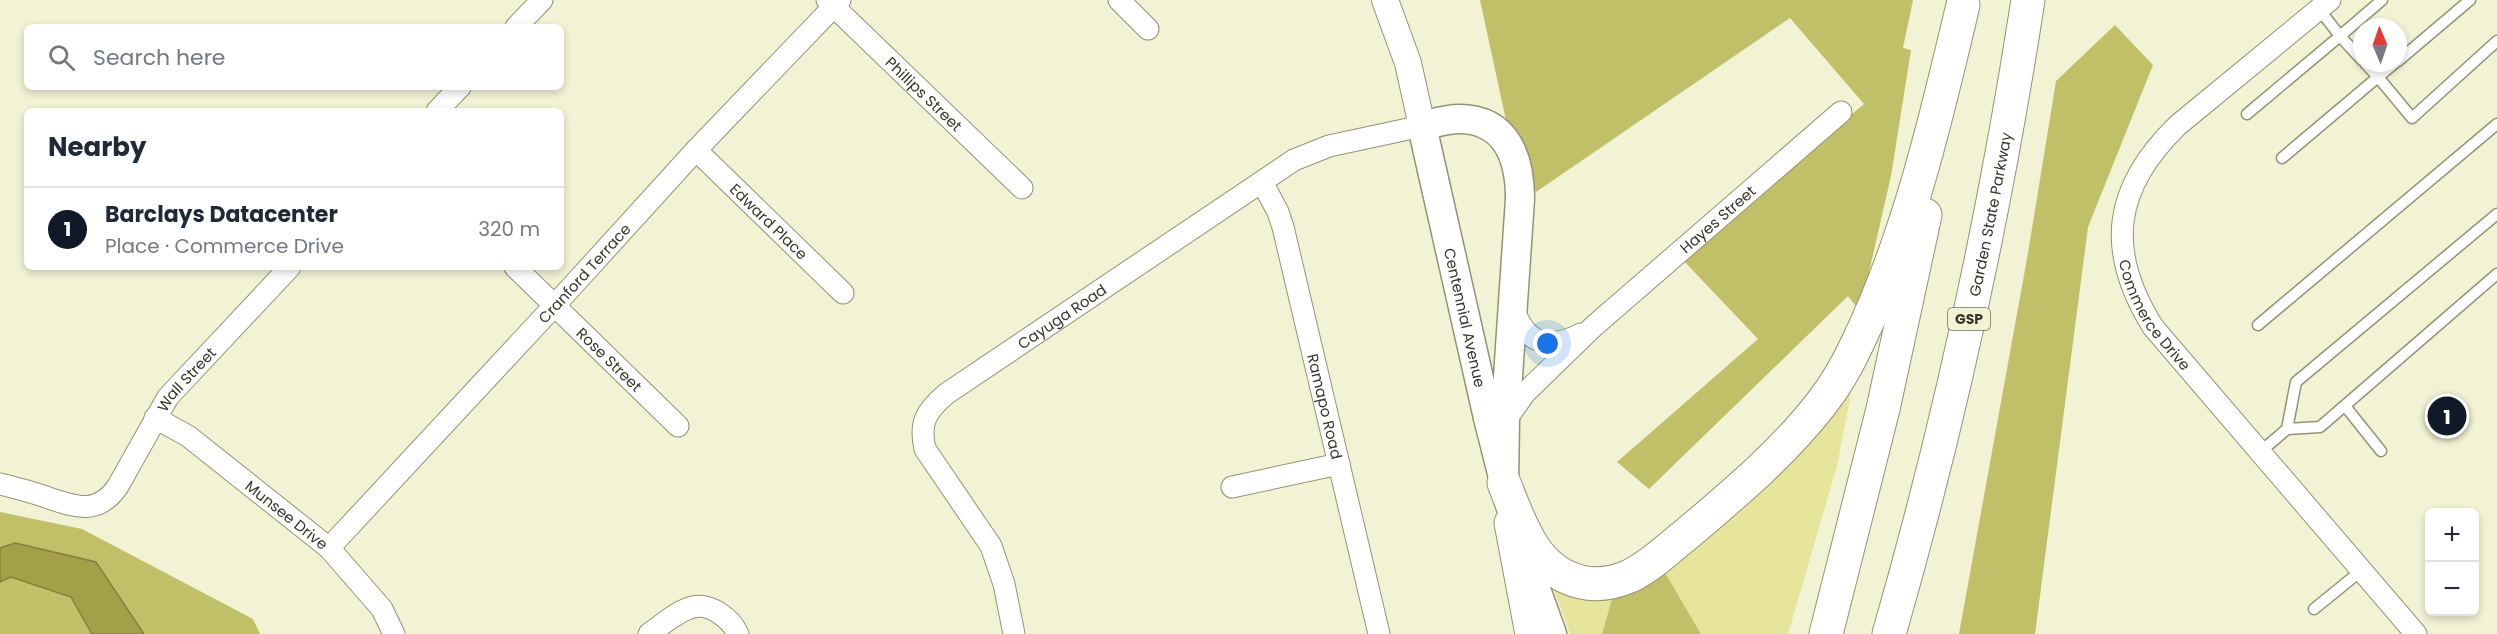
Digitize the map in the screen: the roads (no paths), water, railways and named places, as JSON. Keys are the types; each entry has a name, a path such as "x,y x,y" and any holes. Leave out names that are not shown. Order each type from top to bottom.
{"highway":[{"name":"Garden State Parkway","path":"1889,634 1933,470 1978,277 2013,95 2028,0"},
{"path":"1504,483 1522,529 1541,558 1560,574 1571,579 1605,584 1631,576 1657,558 1727,500 1778,452 1811,416 1836,381 1848,362 1869,317 1900,236 1921,171 1963,2"},
{"path":"1826,634 1867,476 1898,342 1940,140 1963,2"},
{"path":"1913,634 1978,277"},
{"path":"1504,483 1532,634"}],"main road":[{"path":"1422,126 1459,119 1480,123 1497,133 1513,153 1519,173 1520,199 1505,421 1504,483"},
{"name":"Centennial Avenue","path":"1422,126 1504,483 1523,549 1552,634"}],"street":[{"path":"519,24 542,0"},
{"path":"1119,0 1149,29"},
{"name":"Centennial Avenue","path":"1385,0 1405,54 1422,126"},
{"name":"Cranford Terrace","path":"329,548 834,2"},
{"name":"Phillips Street","path":"834,2 1022,188"},
{"name":"Commerce Drive","path":"2324,5 2178,125 2156,146 2133,185 2125,214 2124,254 2127,273 2137,301 2153,327 2416,634"},
{"path":"440,108 457,90"},
{"name":"Hayes Street","path":"1505,421 1525,393 1594,326 1841,112"},
{"name":"Cayuga Road","path":"1014,634 1004,584 991,546 925,449 922,435 924,420 933,405 946,394 1294,160 1316,150 1422,126"},
{"name":"Edward Place","path":"696,150 843,293"},
{"name":"Ramapo Road","path":"1262,182 1278,212 1283,227 1379,634"},
{"name":"Wall Street","path":"0,484 69,506 100,504 113,493 168,397 287,270"},
{"name":"Rose Street","path":"518,270 678,426"},
{"name":"Hayes Street","path":"1512,305 1526,333 1541,342 1561,342 1594,326"},
{"name":"Munsee Drive","path":"155,418 188,436 329,548 382,609 393,634"},
{"path":"1232,487 1339,464"},
{"path":"649,634 672,617 694,607 715,610 733,624 738,634"}],"lane":[{"path":"2247,114 2382,0"},
{"path":"2407,54 2470,0"},
{"path":"2324,5 2340,36 2353,50"},
{"path":"2374,72 2412,118 2497,41"},
{"path":"2282,158 2384,72"},
{"path":"2258,325 2497,124"},
{"path":"2287,429 2296,382 2497,214"},
{"path":"2260,452 2287,429 2320,427 2497,274"},
{"path":"2345,406 2381,451"},
{"path":"2314,609 2362,570"}],"place":[{"name":"Barclays Datacenter","path":"2447,416"}]}
